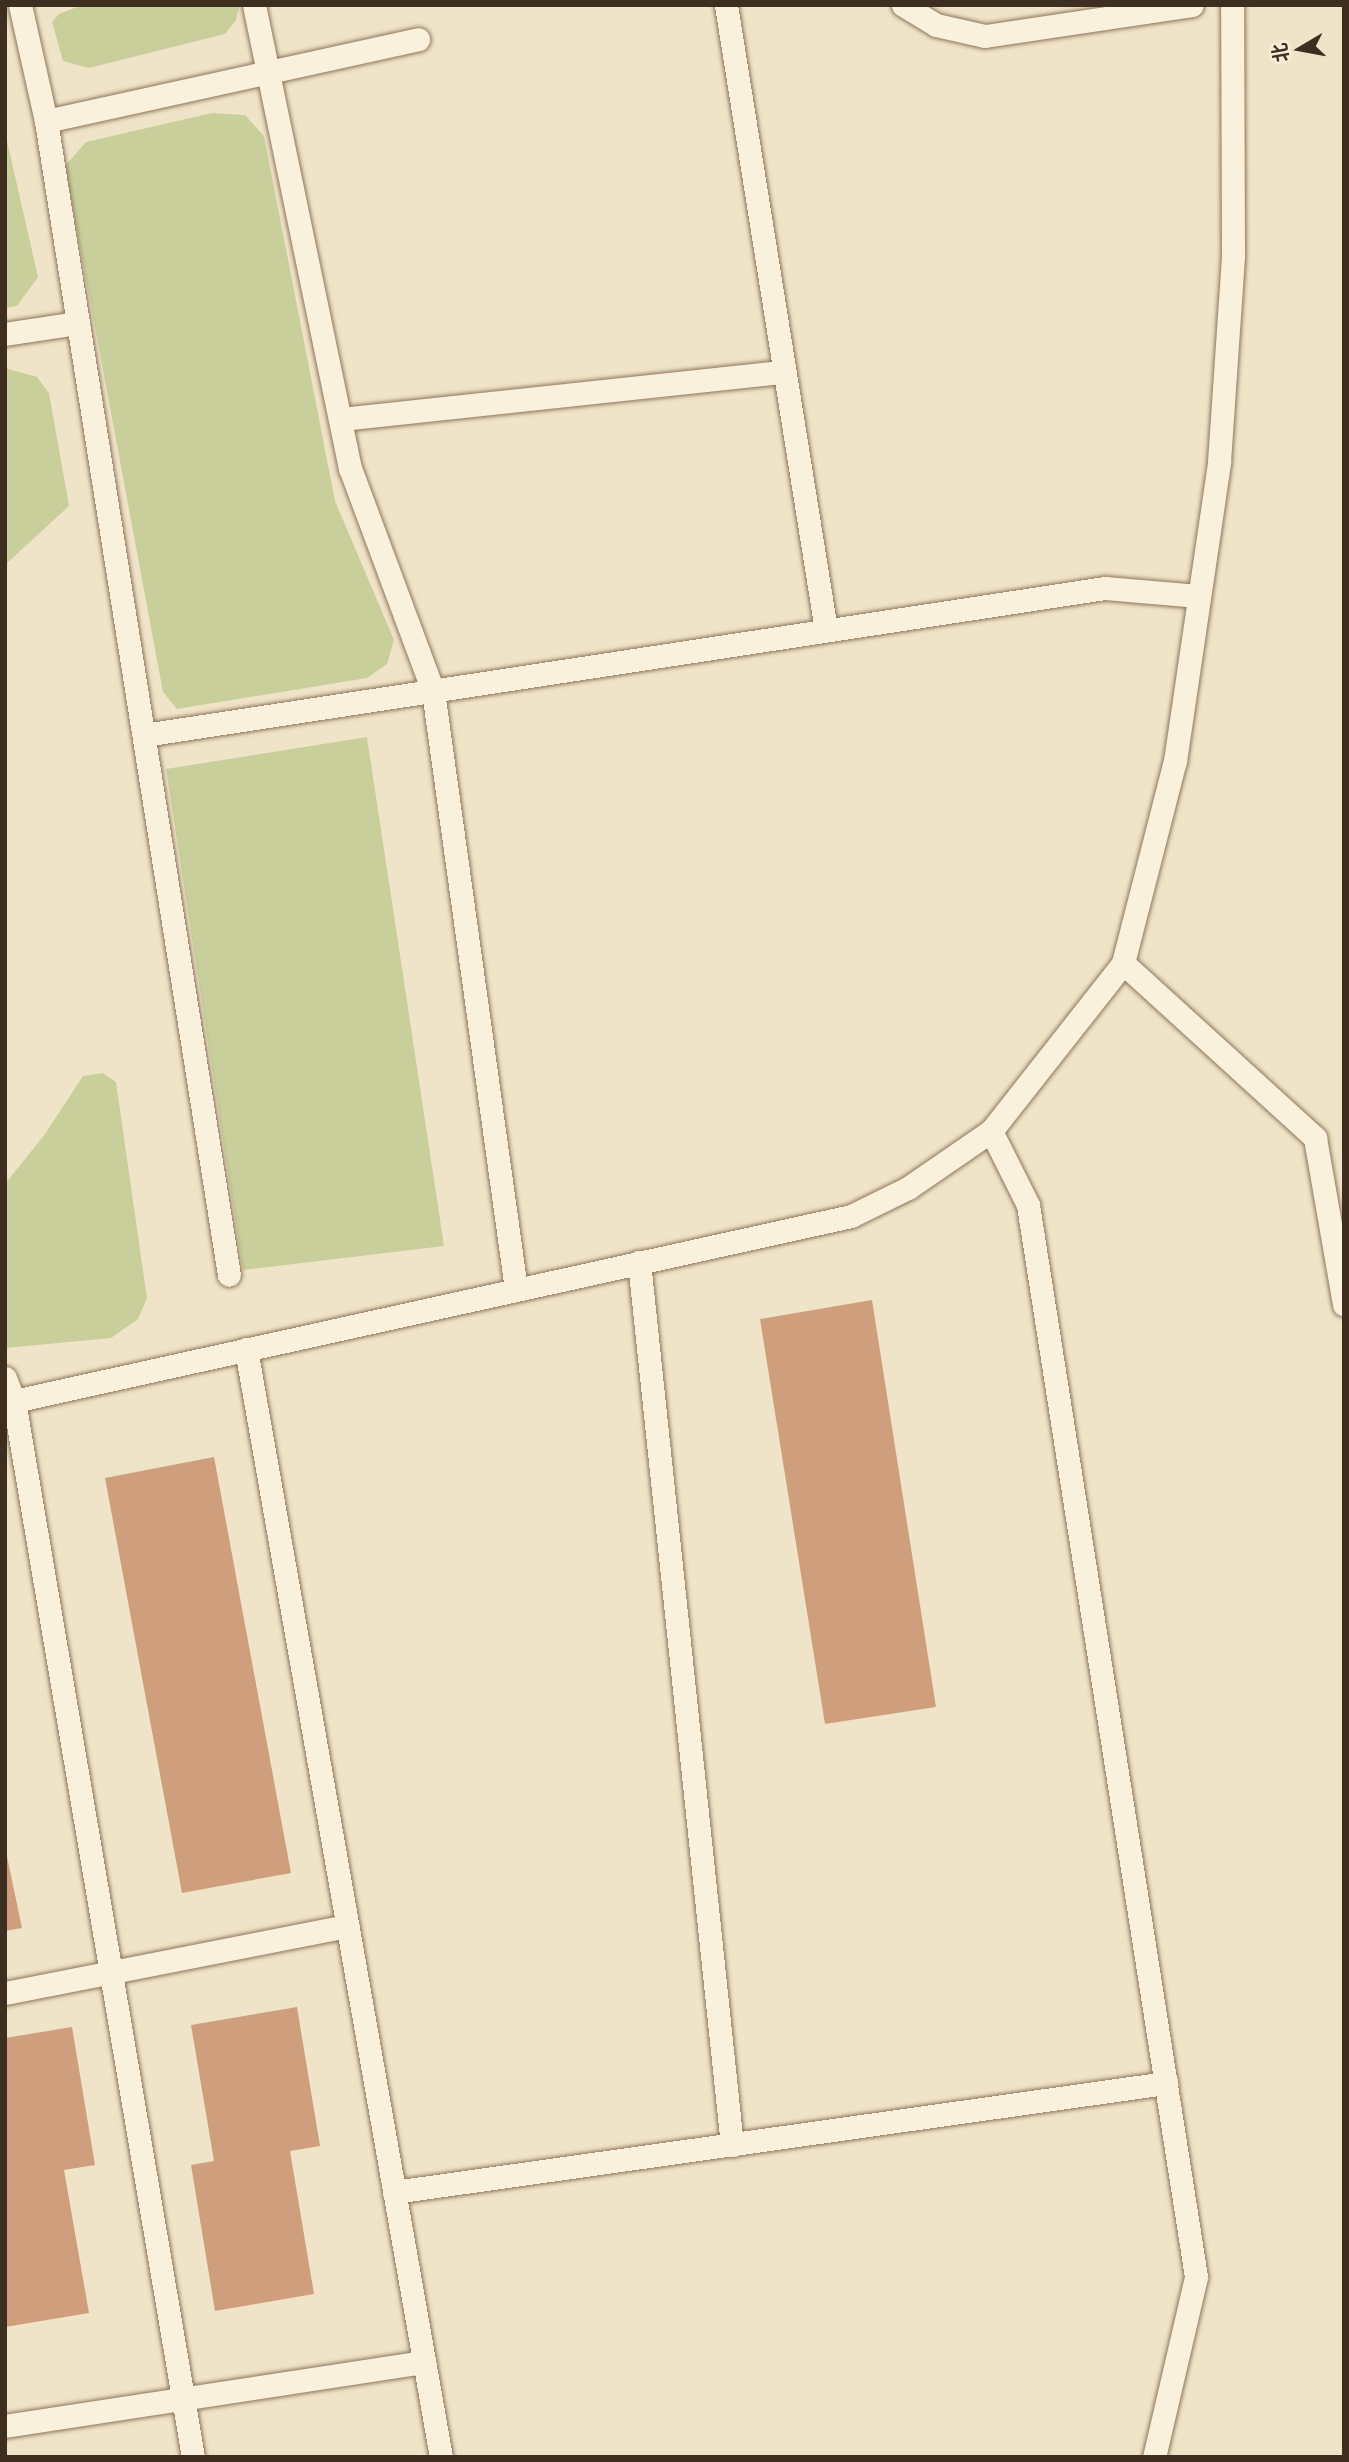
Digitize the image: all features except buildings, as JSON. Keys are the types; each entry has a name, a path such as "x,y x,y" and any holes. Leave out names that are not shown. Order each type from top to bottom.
{"lane":[{"path":"20,5 46,121 229,1275"},
{"path":"254,5 351,468 433,691 516,1289"},
{"path":"726,5 826,631"},
{"path":"903,5 936,25 985,36 1192,5"},
{"path":"14,1401 851,1216 908,1188 991,1131 1123,963 1175,761 1219,462 1233,254 1232,5"},
{"path":"46,121 269,74 418,39"},
{"path":"5,334 78,323"},
{"path":"341,419 784,372"},
{"path":"144,735 1105,588 1199,596"},
{"path":"1123,963 1315,1138 1344,1304"},
{"path":"991,1131 1027,1205 1196,2277 1154,2457"},
{"path":"639,1262 732,2145"},
{"path":"246,1349 441,2457"},
{"path":"5,1378 14,1401 193,2457"},
{"path":"5,1993 347,1926"},
{"path":"394,2192 1166,2083"},
{"path":"5,2426 424,2362"}],"green space":[{"path":"82,5 239,7 236,20 225,34 89,68 63,61 52,22 59,14"},
{"path":"212,113 245,115 264,136 335,501 394,640 387,664 367,678 177,709 163,692 65,166 86,142"},
{"path":"5,132 38,277 17,306 5,308"},
{"path":"5,368 37,377 49,393 69,506 6,564"},
{"path":"367,737 444,1246 243,1270 166,769"},
{"path":"103,1073 116,1082 147,1298 138,1319 111,1338 5,1348 5,1184 45,1134 83,1076"}]}
